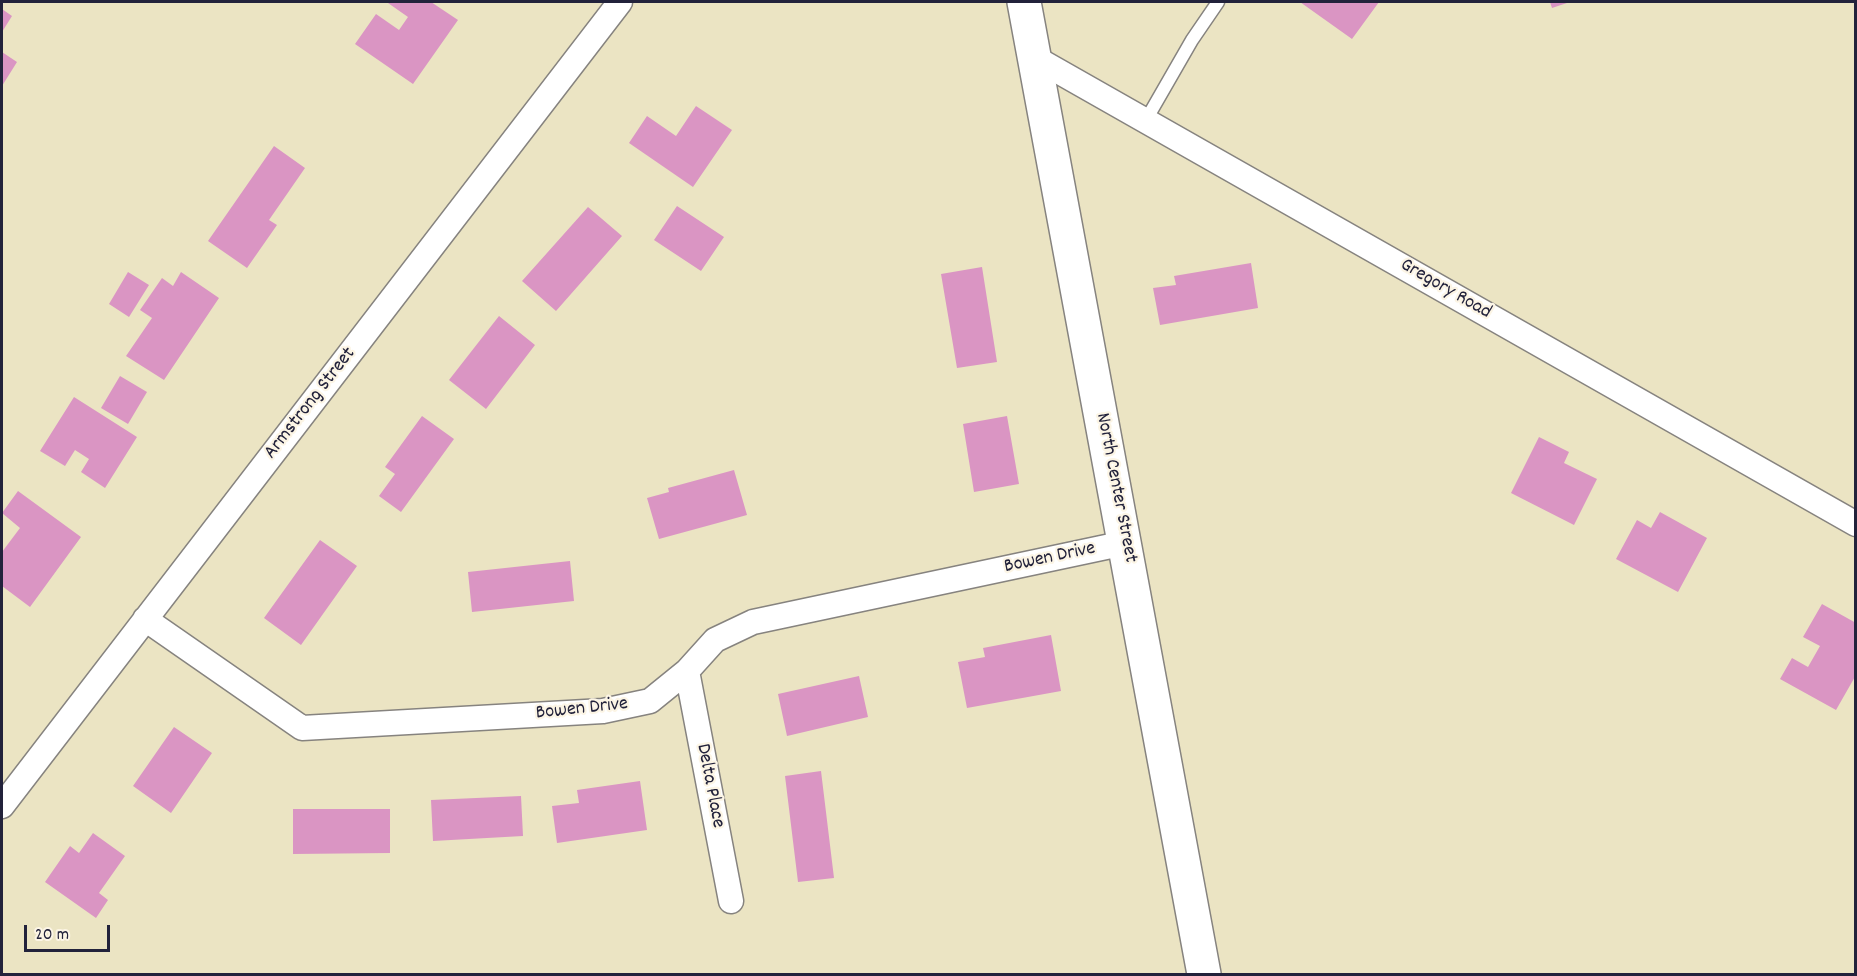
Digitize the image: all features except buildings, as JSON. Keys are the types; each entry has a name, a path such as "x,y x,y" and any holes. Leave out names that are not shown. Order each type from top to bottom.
{"main road":[{"name":"North Center Street","path":"1024,2 1204,975"}],"street":[{"name":"Armstrong Street","path":"2,806 620,2"},
{"name":"Gregory Road","path":"1035,58 1856,524"},
{"name":"Bowen Drive","path":"145,619 302,728 603,711 650,702 687,671 716,640 753,622 1125,543"},
{"name":"Delta Place","path":"687,671 731,901"}],"lane":[{"path":"1146,120 1192,40 1218,2"}]}
